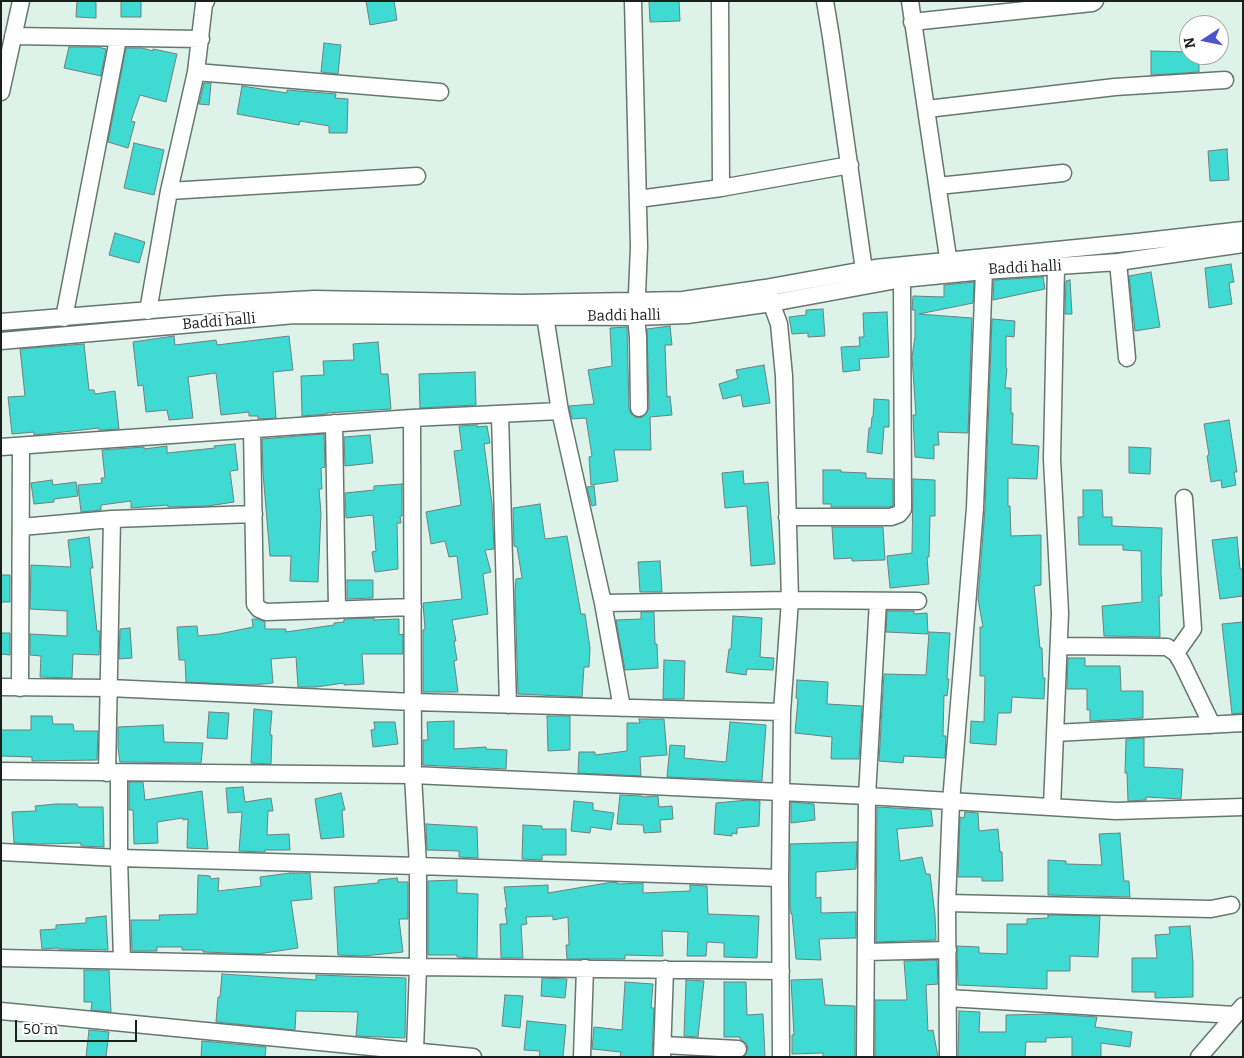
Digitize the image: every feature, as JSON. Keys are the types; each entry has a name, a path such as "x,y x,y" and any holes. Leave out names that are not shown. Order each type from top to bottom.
{"street":[{"path":"1,92 21,1"},
{"path":"148,311 169,191 196,72 204,4 206,1"},
{"path":"633,1 639,246 636,310 639,408"},
{"path":"720,1 721,188"},
{"path":"825,1 864,270"},
{"path":"910,1 949,267"},
{"path":"912,22 1092,3 1095,1"},
{"path":"13,36 201,39"},
{"path":"64,318 118,39"},
{"path":"196,72 440,92"},
{"path":"927,109 1114,87 1225,80"},
{"path":"638,199 721,188 850,165"},
{"path":"938,186 1063,173"},
{"path":"169,191 417,176"},
{"path":"781,1057 780,878 782,712 790,600 784,376 779,324 768,295 864,270 949,267 1118,244 1243,230"},
{"name":"Baddi halli","path":"1,341 295,315 545,316 636,310 687,314 768,295 902,280 949,267 984,271 1056,267 1118,262 1243,244"},
{"path":"1118,262 1127,358"},
{"path":"1052,807 1060,613 1052,459 1056,267"},
{"path":"948,1057 947,903 951,802 975,508 984,271"},
{"path":"788,517 891,517 899,514 903,509 902,280"},
{"path":"1,322 314,299 522,303 636,310"},
{"path":"545,316 560,411 603,603 622,708"},
{"path":"1,447 334,423 560,411"},
{"path":"500,414 508,705"},
{"path":"412,418 413,775 418,866 418,967 415,1051"},
{"path":"334,423 337,610"},
{"path":"252,430 255,604 259,609 266,612 413,607"},
{"path":"20,688 21,447"},
{"path":"1176,653 1194,629 1184,498"},
{"path":"21,527 112,519 254,514"},
{"path":"112,519 109,688 122,960"},
{"path":"603,603 790,600 918,601"},
{"path":"865,1057 867,796 878,601"},
{"path":"1059,646 1167,647 1176,653 1182,663 1212,725"},
{"path":"1,687 109,688 413,702 782,712"},
{"path":"1055,733 1243,723"},
{"path":"1,771 413,775 867,796 1116,811 1243,807"},
{"path":"1,852 118,858 780,878"},
{"path":"947,903 1211,909 1231,905"},
{"path":"866,952 948,950"},
{"path":"1,958 418,967 781,971"},
{"path":"582,1057 585,968"},
{"path":"665,969 662,1051 738,1049"},
{"path":"948,998 1239,1011"},
{"path":"1,1011 473,1057"},
{"path":"1199,1057 1239,1011"}],"building":[{"path":"77,1 96,1 96,18 76,17"},
{"path":"121,1 141,1 141,17 121,17"},
{"path":"366,1 394,1 397,20 370,25"},
{"path":"649,1 679,1 680,21 650,22"},
{"path":"324,43 341,45 338,74 321,72"},
{"path":"69,47 98,47 106,49 101,76 64,68"},
{"path":"126,48 142,48 153,51 153,49 177,54 166,102 140,95 131,121 135,122 128,148 108,142"},
{"path":"1151,51 1179,52 1179,65 1199,65 1199,72 1151,75"},
{"path":"204,83 211,83 209,105 199,104"},
{"path":"242,86 287,93 287,90 336,94 335,98 348,99 347,133 329,133 329,126 300,121 299,125 237,114"},
{"path":"134,143 164,150 154,195 124,188"},
{"path":"1227,149 1229,180 1210,181 1208,151"},
{"path":"115,233 145,242 139,263 109,255"},
{"path":"1231,264 1234,282 1229,283 1232,304 1209,308 1205,268"},
{"path":"1151,272 1160,327 1135,331 1129,276"},
{"path":"1043,277 1045,289 993,300 994,280"},
{"path":"1070,280 1072,314 1065,314 1066,281"},
{"path":"974,282 973,303 919,314 972,318 968,433 938,432 939,445 934,445 934,459 915,457 913,415 916,415 912,357 915,337 915,310 912,310 913,296 944,297 944,285"},
{"path":"823,309 825,336 808,337 808,333 792,334 789,317 806,315 806,310"},
{"path":"887,312 889,357 859,359 860,370 843,372 841,347 860,346 859,337 864,337 863,313"},
{"path":"992,319 1015,321 1014,337 1006,336 1007,369 1005,388 1011,388 1011,413 1013,413 1012,444 1039,446 1037,479 1008,478 1008,506 1010,506 1011,536 1041,535 1041,585 1034,586 1040,648 1042,648 1043,678 1045,678 1044,699 1012,697 1011,713 998,713 996,745 970,743 971,721 984,722 985,676 980,676 980,627 983,627 978,599 985,509"},
{"path":"670,326 672,345 665,345 667,397 670,396 672,415 650,417 651,450 614,450 618,481 591,485 589,457 592,456 586,418 572,419 569,406 594,404 588,370 612,366 610,328 627,327 629,409 635,417 640,418 644,416 649,408 647,329"},
{"path":"174,336 175,345 216,340 217,345 289,336 293,370 273,372 276,418 258,419 258,416 249,416 249,412 221,415 216,373 188,377 193,418 169,420 167,410 146,412 143,385 138,386 133,342"},
{"path":"378,342 381,374 388,374 391,409 302,416 301,376 324,375 323,361 354,360 353,344"},
{"path":"84,344 89,390 94,390 95,394 115,391 119,429 99,430 99,428 34,435 34,432 12,434 8,397 25,396 20,349"},
{"path":"764,365 770,403 743,407 741,395 723,399 719,384 738,378 736,370"},
{"path":"475,372 476,405 420,408 419,374"},
{"path":"874,399 889,400 889,427 884,427 882,454 867,452"},
{"path":"1229,420 1237,472 1234,472 1236,485 1222,488 1221,480 1211,482 1204,424"},
{"path":"477,425 477,427 487,426 490,443 484,444 492,504 494,549 485,550 491,572 483,574 488,614 452,620 456,641 454,641 457,660 454,661 458,692 423,692 423,630 425,629 423,603 462,599 457,556 449,557 445,541 431,544 426,512 461,505 454,451 462,450 459,426"},
{"path":"324,434 325,467 321,468 322,489 319,489 321,513 318,582 290,581 291,556 270,556 262,439"},
{"path":"370,435 373,463 345,466 344,437"},
{"path":"235,444 238,470 230,471 234,502 208,506 168,507 168,505 131,508 131,501 101,505 101,510 81,512 78,485 102,483 101,478 105,478 102,450 144,447 144,449 167,446 167,453"},
{"path":"1129,447 1151,448 1150,474 1129,473"},
{"path":"823,470 866,473 866,478 893,479 893,506 831,507 831,504 823,504"},
{"path":"743,471 744,484 768,482 775,564 751,566 747,506 725,508 722,473"},
{"path":"913,479 935,480 935,516 930,516 929,557 927,557 929,584 890,588 887,556 912,553"},
{"path":"52,480 53,485 76,482 78,496 54,499 54,502 34,504 31,483"},
{"path":"402,484 402,516 400,516 401,523 397,523 398,569 375,572 372,552 376,551 373,515 346,518 345,493 374,490 374,486"},
{"path":"594,486 596,505 592,506 587,487"},
{"path":"1083,490 1102,490 1103,517 1112,517 1112,526 1162,528 1162,596 1159,596 1160,637 1104,636 1102,606 1142,602 1141,551 1123,550 1123,545 1079,545 1078,517 1083,517"},
{"path":"540,504 545,539 567,536 581,614 585,614 590,648 589,667 584,667 582,697 518,694 515,591 516,579 522,578 517,547 514,546 513,508"},
{"path":"832,527 883,527 885,560 852,561 852,558 834,559"},
{"path":"89,537 93,568 90,568 97,631 100,631 99,655 73,654 72,678 40,677 41,656 30,655 30,634 67,636 67,611 30,609 31,565 71,567 68,540"},
{"path":"1237,537 1240,569 1243,569 1243,596 1220,599 1212,540"},
{"path":"660,561 662,592 640,592 638,562"},
{"path":"1,575 10,575 10,602 1,602"},
{"path":"347,580 373,580 373,598 347,599"},
{"path":"887,611 914,611 914,614 927,613 928,634 886,632"},
{"path":"641,612 654,612 658,668 625,670 616,620 641,619"},
{"path":"733,616 762,618 760,657 774,658 773,670 747,669 746,675 726,672 729,649 731,649"},
{"path":"374,618 374,620 399,619 399,635 403,634 403,654 362,654 364,684 344,685 344,683 316,687 298,687 296,657 271,659 273,683 253,685 186,682 185,660 179,660 177,627 197,626 198,636 219,634 253,627 252,619 257,619 265,622 265,629 286,629 286,632 334,625 334,623 344,622 344,619"},
{"path":"1243,622 1243,713 1232,714 1222,624"},
{"path":"130,628 132,658 119,659 120,629"},
{"path":"929,632 950,633 947,679 949,679 947,696 944,695 943,736 946,736 945,758 904,756 903,763 879,761 884,674 926,675"},
{"path":"1,633 10,633 10,655 1,654"},
{"path":"1068,658 1085,658 1085,666 1120,666 1121,691 1143,691 1143,718 1090,721 1090,710 1087,710 1087,689 1067,689"},
{"path":"664,660 685,661 684,699 663,699"},
{"path":"797,680 828,682 827,704 862,706 859,759 831,759 832,737 795,733 798,699 796,698"},
{"path":"254,709 272,711 270,735 272,735 271,764 251,763"},
{"path":"209,712 229,713 227,739 207,738"},
{"path":"31,716 52,716 53,724 73,724 74,731 98,731 97,760 32,761 32,757 1,756 1,730 31,730"},
{"path":"547,716 570,716 570,750 548,751"},
{"path":"639,719 664,719 667,755 640,757 641,776 578,773 579,752 595,752 595,755 627,751 627,723 640,723"},
{"path":"454,721 454,749 486,747 486,749 507,750 506,769 423,765 423,740 428,740 427,722"},
{"path":"374,722 395,722 398,744 373,747 371,730 375,729"},
{"path":"730,722 766,725 762,781 667,777 670,745 685,746 684,758 726,762"},
{"path":"163,725 164,742 203,743 201,763 120,762 118,727"},
{"path":"1144,738 1144,767 1183,769 1181,799 1146,797 1146,800 1128,801 1127,773 1125,773 1126,739"},
{"path":"129,782 143,782 145,800 202,791 208,849 187,848 188,819 183,820 183,818 157,822 158,843 134,844 133,810 129,810"},
{"path":"243,787 245,802 271,798 273,811 268,811 267,835 289,834 290,850 265,850 265,852 239,851 242,812 228,813 226,788"},
{"path":"341,793 345,810 342,810 344,837 321,839 315,799"},
{"path":"620,795 658,796 659,807 672,806 673,819 660,820 661,832 644,833 643,825 617,824"},
{"path":"748,800 760,801 759,826 737,828 737,834 732,833 732,836 714,834 716,803"},
{"path":"574,801 593,803 593,810 614,813 611,830 591,827 590,833 571,831"},
{"path":"791,802 814,804 815,820 791,823"},
{"path":"77,804 78,807 103,807 104,847 81,846 81,843 14,843 12,812 36,811 35,806"},
{"path":"877,807 931,810 933,826 897,829 900,861 922,857 926,874 930,874 936,940 876,942"},
{"path":"965,812 978,813 979,831 998,829 1000,852 1002,852 1003,881 982,881 982,877 958,877 960,817 964,818"},
{"path":"426,824 477,827 478,858 459,857 459,851 427,850"},
{"path":"523,825 542,826 542,829 566,829 566,855 542,855 542,860 522,859"},
{"path":"1120,833 1124,881 1129,881 1130,897 1048,895 1048,860 1066,861 1066,864 1102,865 1099,834"},
{"path":"857,842 856,869 816,872 816,898 821,897 821,913 856,912 856,938 819,939 821,960 796,959 790,907 790,844"},
{"path":"290,873 310,873 312,899 291,901 298,948 258,954 203,952 203,950 182,950 182,947 157,947 157,951 132,951 131,920 160,920 159,915 197,914 198,875 210,876 211,879 219,878 218,891 261,886 260,877"},
{"path":"397,878 398,882 408,882 408,919 399,919 403,952 363,956 338,955 334,887 378,883 378,880"},
{"path":"457,880 457,893 478,894 477,958 457,957 457,955 428,955 428,881"},
{"path":"613,882 618,884 643,883 643,893 690,891 690,885 707,886 708,914 759,916 757,958 724,957 724,943 707,942 706,956 687,956 688,932 662,931 663,956 625,955 625,959 567,959 566,945 569,945 568,917 553,920 553,916 526,917 527,924 521,925 523,958 501,958 500,924 507,924 504,887 548,885 548,893"},
{"path":"1048,915 1100,916 1098,957 1070,956 1070,971 1047,971 1047,989 958,985 957,946 979,947 979,953 1007,954 1007,924 1027,924 1027,919 1048,918"},
{"path":"106,916 108,950 42,949 40,930 56,929 56,925 86,923 86,918"},
{"path":"1190,926 1193,997 1155,998 1155,992 1132,992 1132,958 1157,958 1155,935 1170,934 1169,927"},
{"path":"937,960 938,984 926,985 928,1031 933,1030 938,1057 875,1057 875,1000 907,1000 904,961"},
{"path":"84,970 109,970 111,1012 91,1010 92,1002 84,1002"},
{"path":"222,974 316,980 316,975 406,978 405,1038 356,1036 358,1012 296,1011 295,1030 216,1022"},
{"path":"542,978 567,979 565,998 541,996"},
{"path":"822,979 825,1005 855,1006 855,1057 823,1057 823,1053 792,1054 792,1035 794,1035 791,980"},
{"path":"686,980 704,981 698,1037 684,1036"},
{"path":"625,982 653,984 651,1008 654,1008 652,1057 620,1057 621,1052 592,1049 594,1027 622,1030"},
{"path":"724,982 746,982 747,1015 763,1014 765,1057 744,1057 748,1049 747,1044 740,1037 724,1037"},
{"path":"505,995 523,996 520,1028 502,1026"},
{"path":"959,1011 980,1012 979,1032 1006,1032 1006,1015 1051,1014 1097,1017 1095,1027 1132,1032 1130,1047 1101,1043 1101,1057 1072,1057 1072,1037 1046,1038 1046,1042 1026,1042 1025,1057 958,1057"},
{"path":"527,1021 566,1025 563,1057 539,1057 540,1051 524,1050"},
{"path":"89,1030 109,1032 106,1057 86,1057"},
{"path":"202,1041 266,1047 265,1057 201,1057"}]}
